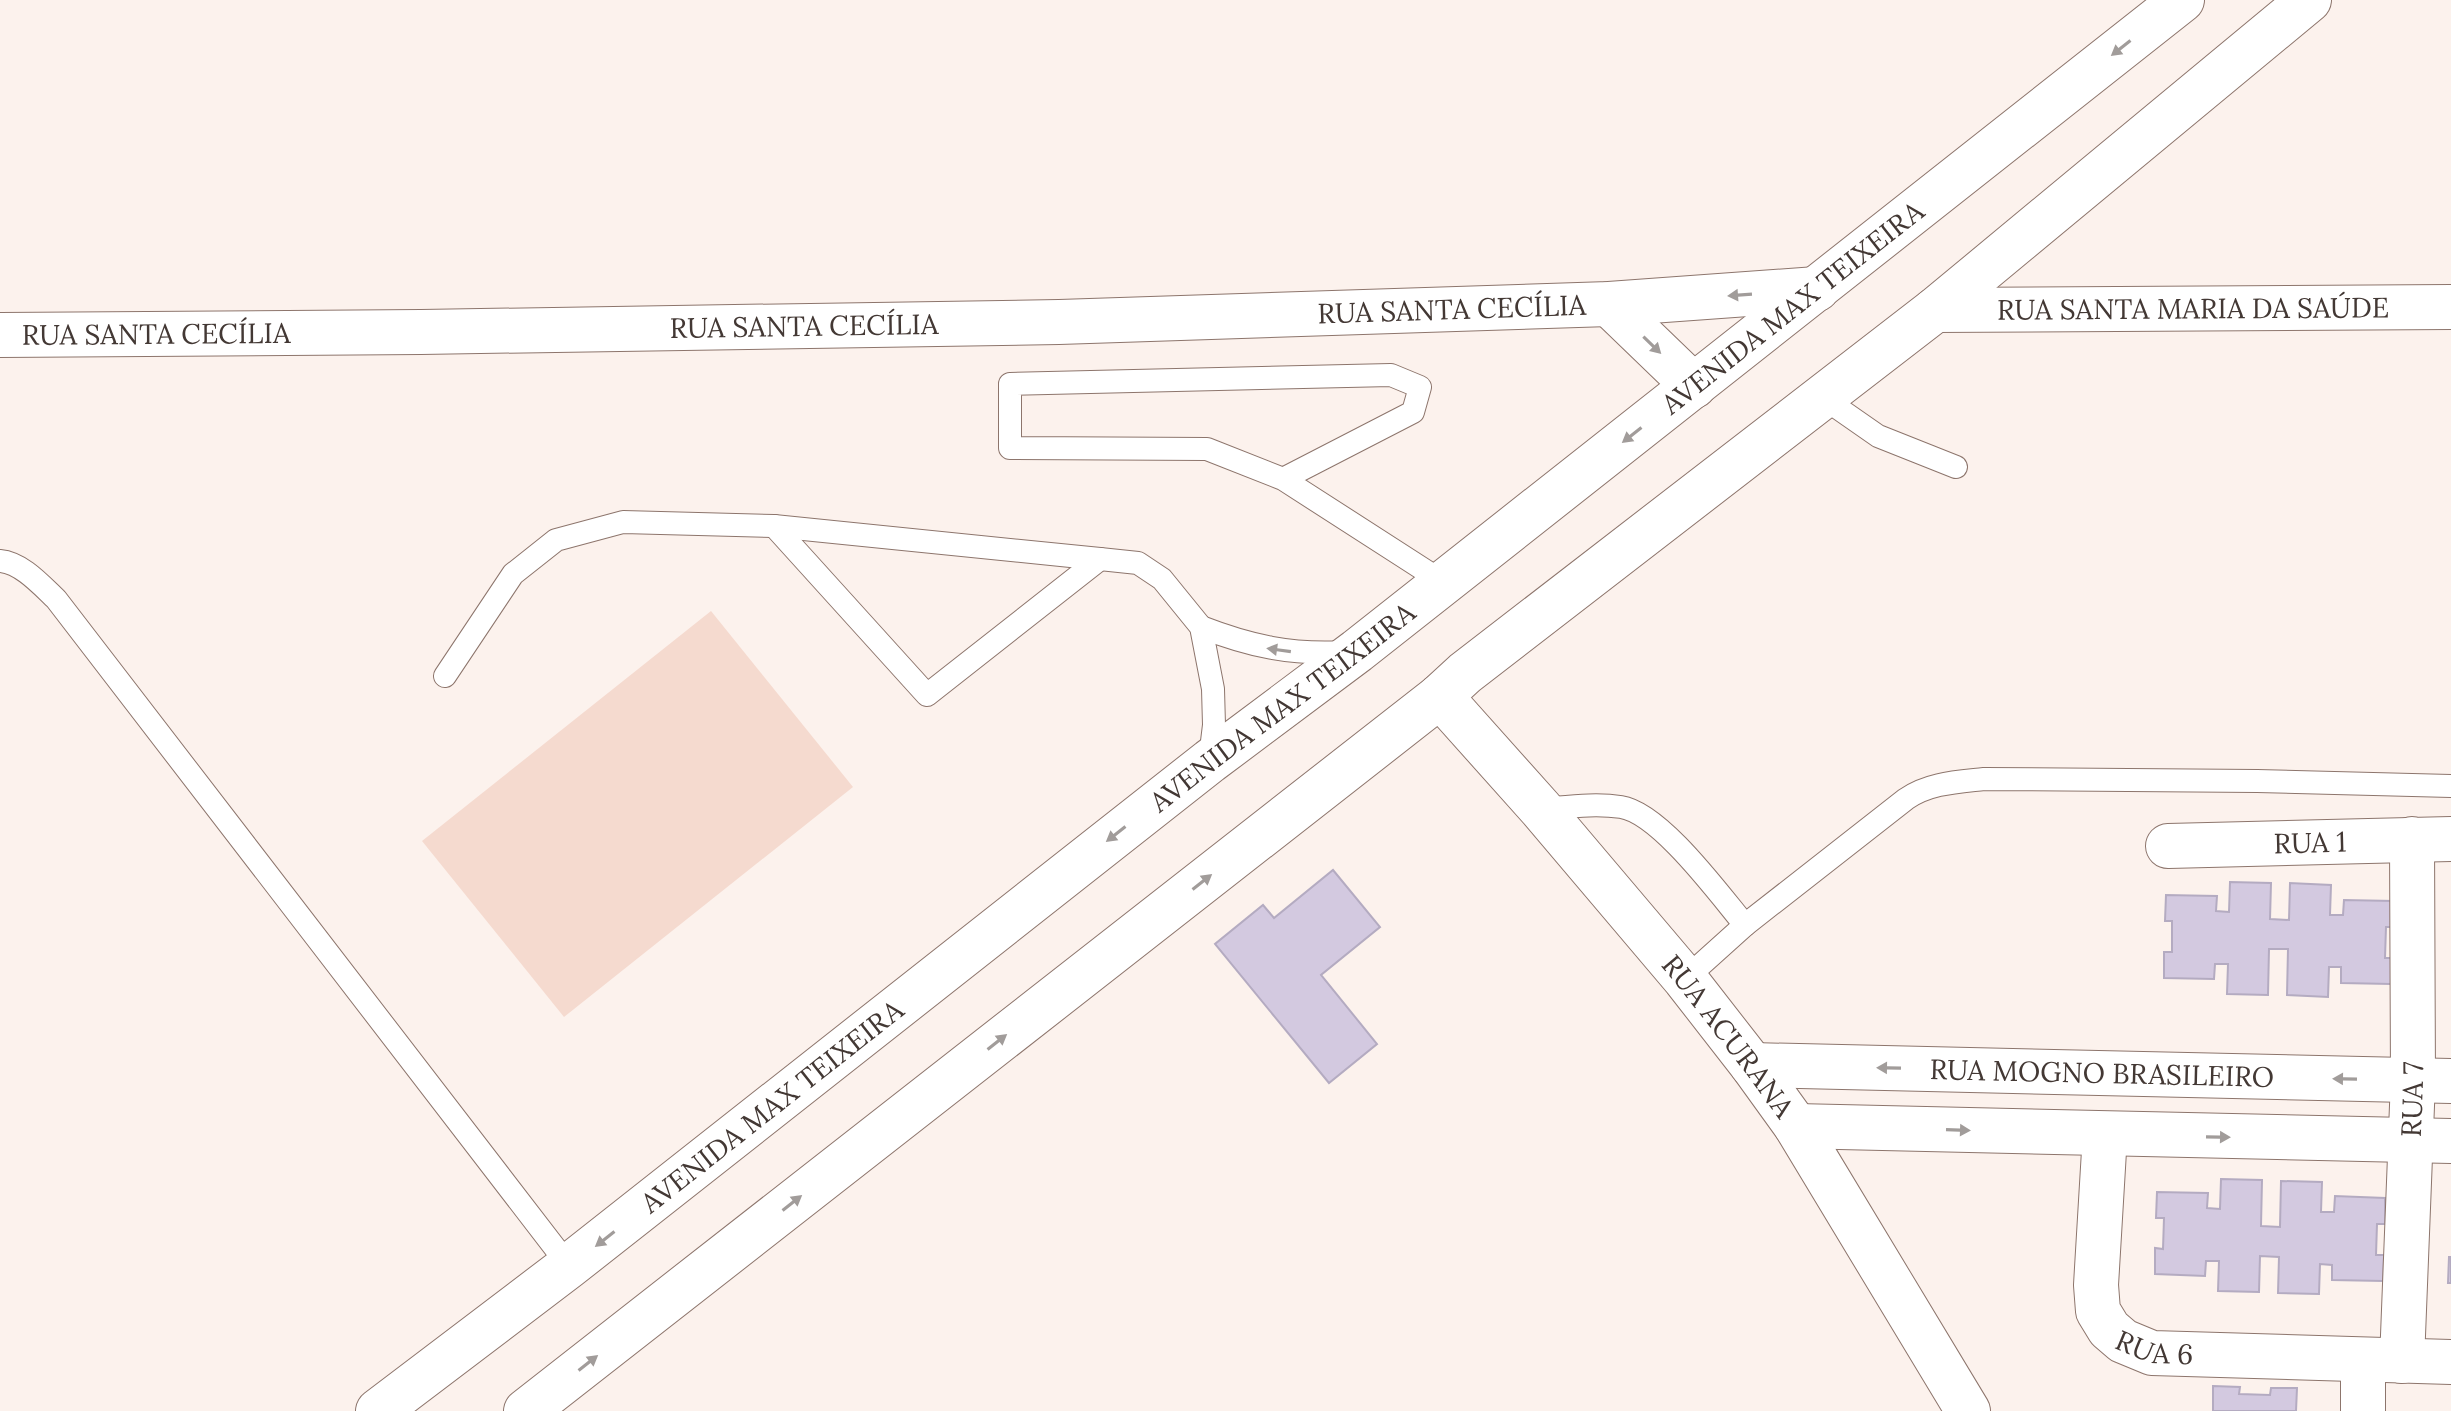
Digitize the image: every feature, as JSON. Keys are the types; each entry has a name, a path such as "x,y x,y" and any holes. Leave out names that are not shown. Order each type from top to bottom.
{"street":[{"name":"AVENIDA MAX TEIXEIRA","path":"378,1411 569,1266 1210,761 1357,651 2182,0"},
{"path":"526,1411 1440,696 1465,673 1935,310 2309,0"},
{"name":"RUA SANTA CECÍLIA","path":"0,335 1043,322 1609,304 1817,289"},
{"name":"RUA SANTA CECÍLIA","path":"1609,304 1694,386"},
{"name":"RUA SANTA MARIA DA SAÚDE","path":"1935,310 2451,307"},
{"name":"RUA ACURANA","path":"1440,696 1685,979 1752,1065 1796,1126 1968,1411"},
{"name":"RUA 1","path":"2168,846 2432,839"},
{"name":"RUA 7","path":"2363,1411 2382,1360 2431,1140 2432,839"},
{"name":"RUA MOGNO BRASILEIRO","path":"1752,1065 2432,1081"},
{"path":"1796,1126 2431,1140"},
{"name":"RUA 6","path":"2105,1134 2096,1285 2098,1311 2109,1329 2123,1341 2152,1353 2451,1362"}],"lane":[{"path":"1283,479 1413,412 1420,387 1391,375 1010,384 1010,448 1207,449 1283,479 1443,582"},
{"path":"1822,397 1878,436 1956,467"},
{"path":"445,676 513,574 556,540 623,522 774,526 1138,563 1162,579 1201,627 1213,689 1214,725 1210,761"},
{"path":"774,526 927,695 1100,559"},
{"path":"0,561 31,576 56,599 569,1266"},
{"path":"1201,627 1237,641 1275,650 1315,654 1357,651"},
{"path":"1685,979 1745,925 1914,793 1948,783 1984,779 2451,786"},
{"path":"1541,809 1601,806 1637,811 1690,860 1745,925"}],"shaded area":[{"path":"711,611 853,787 564,1017 422,841"}],"building":[{"path":"1333,870 1380,927 1321,975 1377,1044 1329,1083 1215,944 1263,905 1274,918"},
{"path":"2230,882 2271,883 2270,919 2289,920 2290,883 2331,885 2330,915 2343,915 2344,900 2394,901 2394,927 2386,927 2385,958 2393,958 2391,984 2341,983 2341,967 2329,967 2328,997 2287,995 2288,949 2269,949 2268,995 2227,994 2228,964 2215,964 2214,979 2164,978 2164,952 2172,952 2172,921 2165,921 2166,895 2217,896 2216,911 2229,912"},
{"path":"2221,1179 2262,1180 2261,1226 2280,1227 2281,1181 2322,1182 2321,1212 2334,1212 2335,1196 2385,1198 2385,1224 2377,1224 2376,1255 2384,1255 2383,1281 2332,1280 2332,1265 2320,1264 2319,1294 2278,1293 2279,1257 2260,1256 2259,1292 2218,1291 2219,1261 2206,1261 2205,1276 2155,1274 2155,1248 2163,1249 2164,1218 2156,1218 2157,1192 2208,1193 2207,1208 2220,1209"},
{"path":"2451,1257 2451,1283 2448,1283"},
{"path":"2213,1386 2240,1387 2239,1394 2270,1395 2271,1388 2297,1388 2296,1411 2213,1411"}]}
